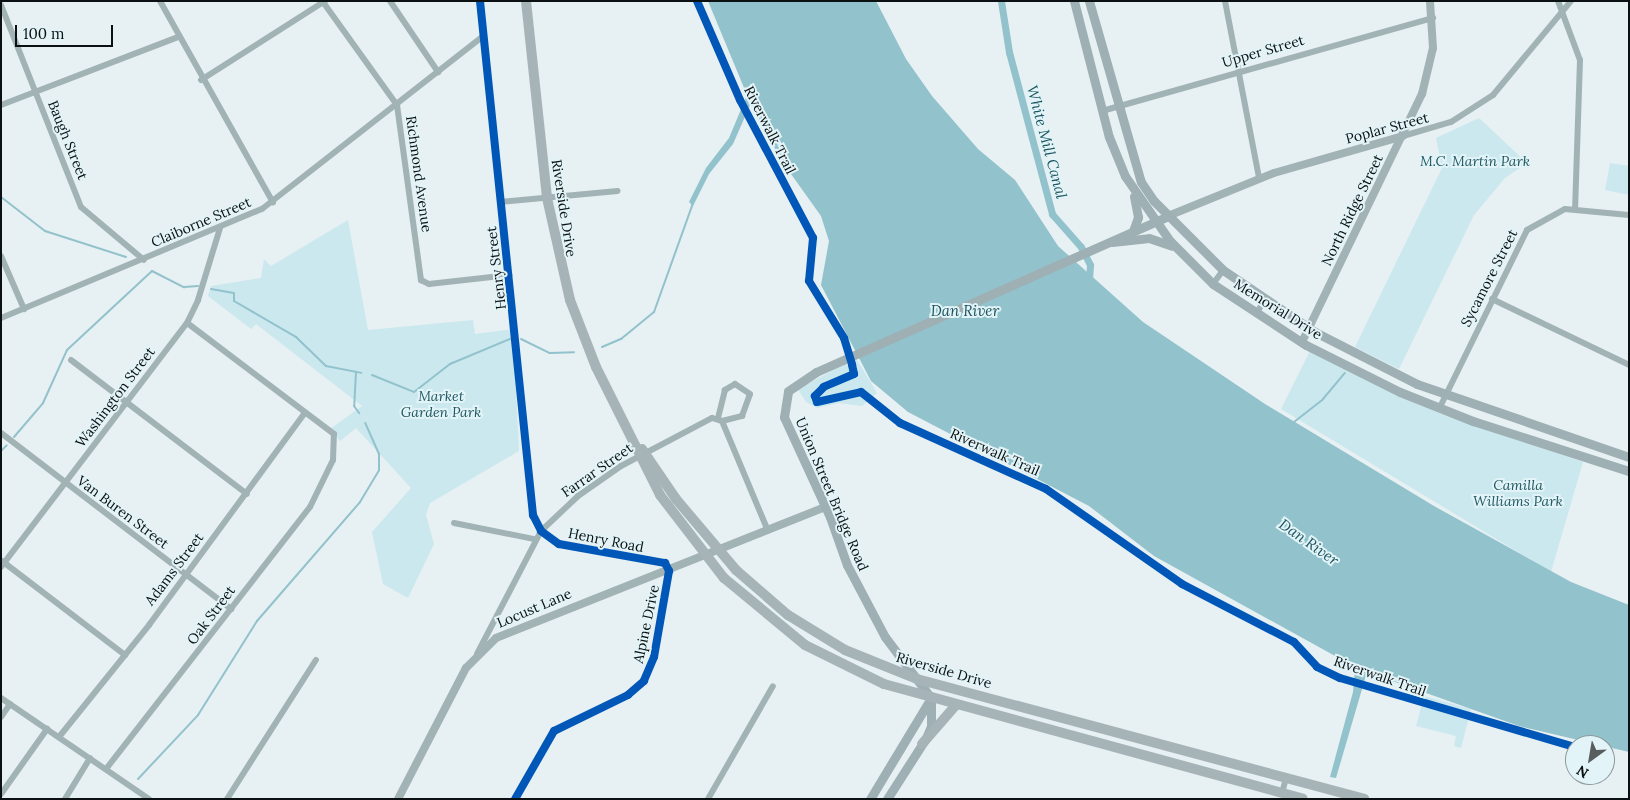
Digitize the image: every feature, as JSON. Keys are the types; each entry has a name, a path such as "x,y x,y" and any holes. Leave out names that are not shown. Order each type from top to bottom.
{"main road":[{"name":"Riverside Drive","path":"526,1 547,198 570,300 616,408 660,495 705,556 740,594 805,645 865,677 930,698 1303,799"},
{"name":"Memorial Drive","path":"1074,1 1102,111 1132,186 1176,248 1213,284 1256,314 1302,342 1439,409 1629,471"},
{"name":"Memorial Drive","path":"1089,1 1116,107 1141,182 1168,216 1223,270 1308,328 1445,396 1629,457"},
{"path":"1132,186 1138,210 1133,231"},
{"name":"Union Street Bridge Road","path":"930,698 875,621 847,565 826,508 784,417 788,391 816,372 1168,216"},
{"path":"1108,243 1149,238 1176,248"},
{"name":"Riverside Drive","path":"616,408 669,490 718,551 758,590 814,632 866,660 917,679 1364,799"},
{"path":"870,799 930,698"},
{"path":"887,799 922,744 931,726 930,698"},
{"path":"922,744 956,705"},
{"path":"908,735 922,744"}],"street":[{"path":"160,1 201,80 273,202"},
{"path":"390,1 438,72"},
{"name":"Henry Street","path":"480,1 482,37 509,275 522,438 533,515 541,531"},
{"path":"1225,1 1259,178"},
{"name":"North Ridge Street","path":"1302,342 1403,136 1428,78 1433,18 1430,1"},
{"path":"1558,1 1580,60 1575,208"},
{"name":"Poplar Street","path":"1168,216 1259,178 1451,122 1480,106 1504,84 1571,1"},
{"path":"201,80 324,2"},
{"name":"Richmond Avenue","path":"324,2 397,105 420,277 429,284 509,275"},
{"name":"Baugh Street","path":"1,5 82,207 144,260"},
{"name":"Upper Street","path":"1102,111 1238,70 1433,18"},
{"path":"1,105 178,37"},
{"name":"Claiborne Street","path":"1,318 220,228 273,202 482,37"},
{"path":"500,202 617,191"},
{"name":"Sycamore Street","path":"1439,409 1527,230 1544,217 1575,208 1629,215"},
{"name":"Washington Street","path":"2,563 66,483 186,323 198,300 220,228"},
{"path":"1,256 24,309"},
{"path":"1213,284 1223,270"},
{"path":"1256,314 1265,299"},
{"path":"1492,299 1629,365"},
{"path":"186,323 305,413"},
{"path":"71,360 125,404 247,494"},
{"name":"Farrar Street","path":"477,654 534,539 541,531 578,496 621,466 655,447 720,420 747,412 750,394 743,387 735,384 725,390 720,420"},
{"name":"Oak Street","path":"106,769 316,499 330,471 335,437 305,413"},
{"name":"Adams Street","path":"60,737 125,655 247,494 305,413"},
{"path":"720,420 768,531"},
{"name":"Van Buren Street","path":"1,433 231,609"},
{"path":"705,556 826,508"},
{"path":"454,524 534,539"},
{"name":"Henry Road","path":"541,531 559,544 665,563 669,568"},
{"name":"Locust Lane","path":"400,798 477,654 500,635 669,568 705,556"},
{"path":"2,563 125,655"},
{"name":"Alpine Drive","path":"515,799 554,731 628,695 644,681 654,657 669,568"},
{"path":"227,799 316,660"},
{"path":"708,799 773,686"},
{"path":"1,698 149,799"},
{"path":"1,717 10,704"},
{"path":"1089,741 1092,726"},
{"path":"1,794 47,729"},
{"path":"65,799 90,758"},
{"path":"1282,793 1286,778"}],"green space":[{"name":"M.C. Martin Park","path":"1479,118 1527,163 1505,178 1474,215 1399,369 1355,347 1442,168 1436,138"},
{"path":"1610,163 1629,166 1629,195 1605,190"},
{"name":"Market Garden Park","path":"348,220 368,330 473,320 475,334 513,329 519,451 430,503 426,515 434,544 408,598 383,584 372,532 411,488 356,428 340,441 330,429 362,406 256,324 251,329 208,296 211,286 261,278 264,259 271,266"},
{"name":"Camilla Williams Park","path":"1310,351 1439,413 1583,462 1551,572 1281,409"},
{"path":"856,358 877,393 862,406 839,403 817,408 806,402 798,389"},
{"path":"1424,696 1471,709 1461,748 1454,746 1456,736 1416,726"}],"water":[{"name":"Dan River","path":"708,1 876,1 906,59 932,96 978,149 1015,180 1058,246 1143,322 1265,404 1434,506 1571,582 1629,605 1629,752 1615,749 1615,735 1565,735 1565,737 1519,726 1367,672 1336,778 1330,777 1353,692 1355,667 1154,556 1089,506 908,412 871,381 821,285 829,241 821,216 781,160 751,103 733,144 709,174 693,206 689,202 706,168 729,138 747,95"}],"waterway":[{"name":"White Mill Canal","path":"1001,1 1009,52 1052,214 1081,247 1090,265 1089,278"},
{"path":"1,197 45,231 126,257"},
{"path":"602,347 621,339 654,312 693,203"},
{"path":"14,437 43,403 67,350 152,271 184,287 198,286"},
{"path":"211,289 234,293 234,301 296,337 326,366 361,373"},
{"path":"372,375 414,392 450,364 510,339"},
{"path":"521,339 550,353 574,352"},
{"path":"356,372 354,406 359,413"},
{"path":"1294,422 1323,399 1345,373"},
{"path":"138,779 198,715 257,621 360,502 379,470 379,454 365,423"},
{"path":"1,451 7,445"}],"cycle path":[{"path":"480,1 533,515 541,531 559,544 665,563 669,571 654,657 644,681 628,695 554,731 515,799"},
{"name":"Riverwalk Trail","path":"697,1 740,100 813,238 809,281 844,338 854,374 824,387 815,396 817,402 861,392 900,423 1046,489 1182,584 1294,642 1317,667 1340,678 1565,744"}]}
